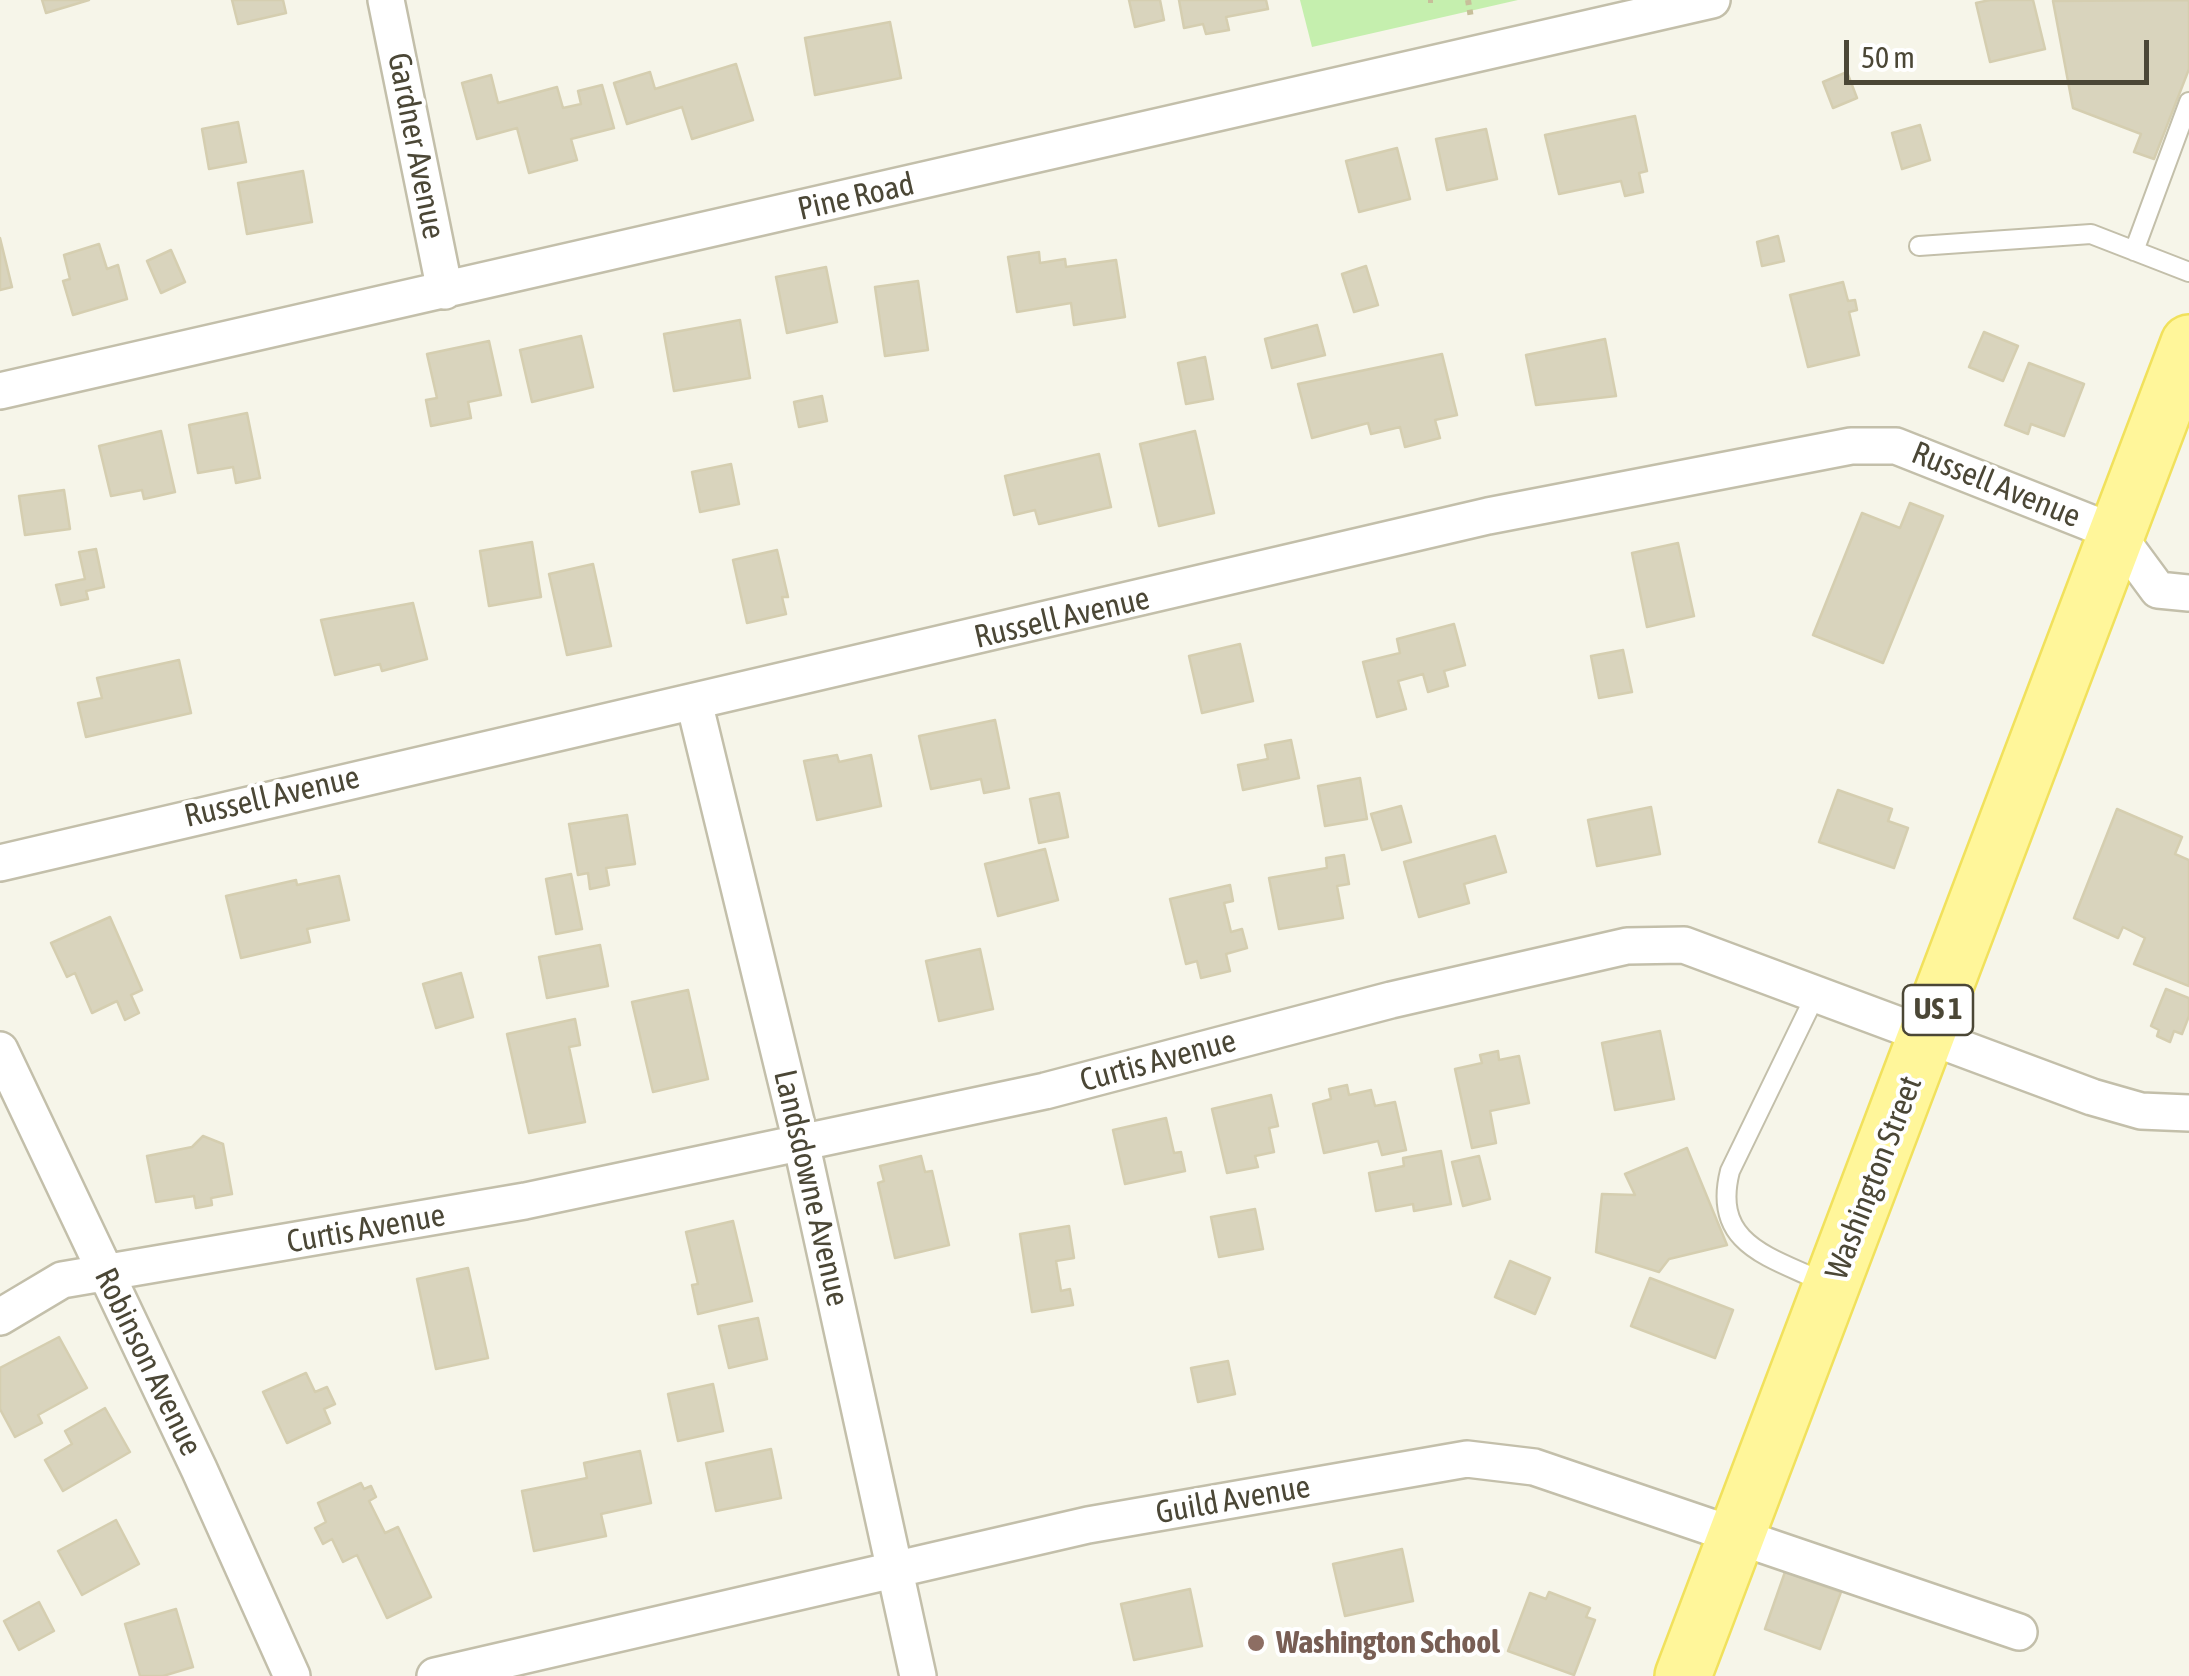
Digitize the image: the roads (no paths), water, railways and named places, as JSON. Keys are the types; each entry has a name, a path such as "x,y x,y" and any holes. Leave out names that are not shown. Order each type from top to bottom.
{"main road":[{"name":"Washington Street","path":"1683,1676 2189,342"}],"street":[{"name":"Gardner Avenue","path":"386,0 445,291"},
{"name":"Pine Road","path":"0,391 1712,0"},
{"name":"Russell Avenue","path":"0,863 432,759 694,702 1488,516 1851,446 1896,446 2116,533"},
{"path":"2116,533 2158,590 2189,593"},
{"name":"Landsdowne Avenue","path":"694,702 802,1142 918,1676"},
{"name":"Curtis Avenue","path":"0,1316 62,1280 525,1201 1046,1091 1391,1000 1627,946 1684,945 1927,1038 1978,1052 2141,1111 2189,1113"},
{"name":"Robinson Avenue","path":"0,1050 199,1469 292,1676"},
{"name":"Guild Avenue","path":"434,1676 1088,1525 1467,1458 1534,1467 1737,1532 2019,1632"}],"lane":[{"path":"2134,250 2189,102"},
{"path":"1919,246 2090,234 2189,272"},
{"path":"1816,994 1730,1170 1723,1197 1729,1221 1744,1243 1832,1286"}],"place":[{"name":"Washington School","path":"1256,1643"}]}
